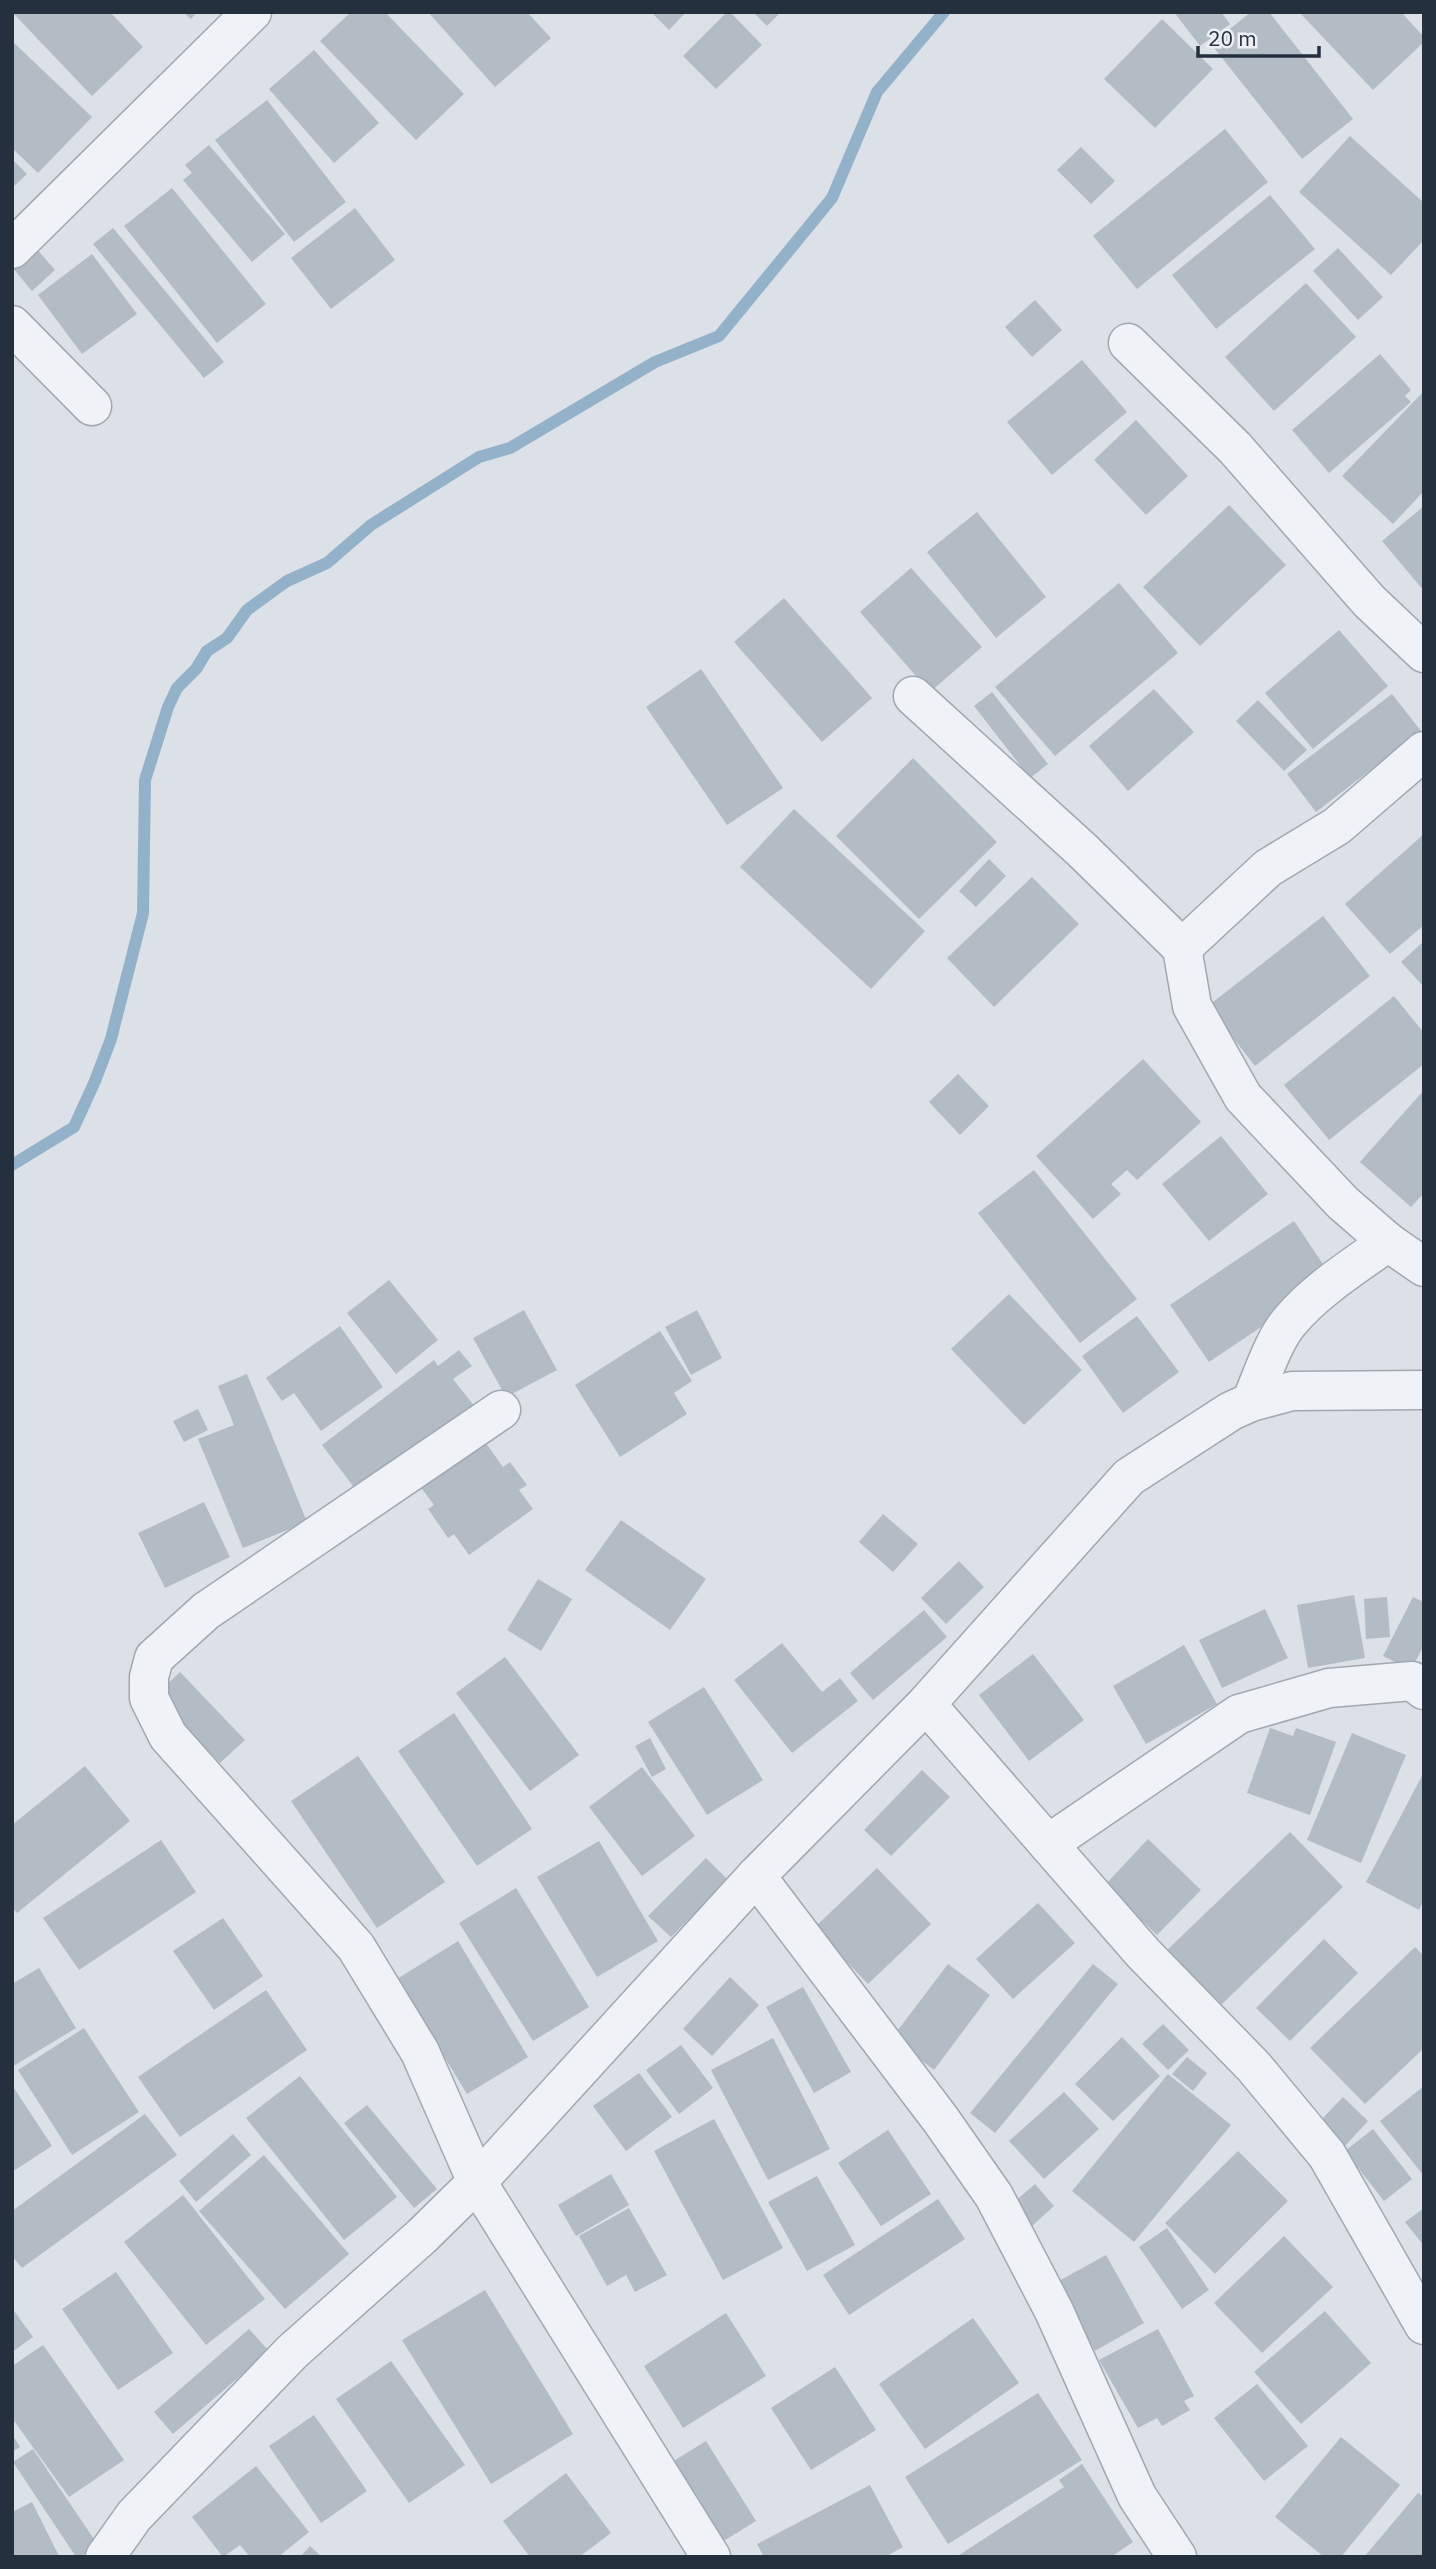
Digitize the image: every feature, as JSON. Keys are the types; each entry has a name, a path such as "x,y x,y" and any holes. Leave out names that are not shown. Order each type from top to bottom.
{"street":[{"path":"12,249 253,12"},
{"path":"12,326 92,406"},
{"path":"1128,343 1235,448 1369,601 1424,653"},
{"path":"913,696 1082,850 1182,948 1192,1006 1243,1097 1343,1203 1388,1242 1424,1266"},
{"path":"1182,948 1268,868 1337,826 1424,751"},
{"path":"1251,1402 1290,1320 1333,1281 1388,1242"},
{"path":"105,2557 134,2516 292,2352 422,2236 477,2182 756,1876 926,1704 1129,1477 1231,1411 1251,1402 1292,1391 1424,1390"},
{"path":"501,1410 206,1611 154,1658 149,1677 149,1698 168,1735 356,1947 420,2052 477,2182 711,2557"},
{"path":"1048,1844 1239,1714 1329,1688 1412,1681 1424,1690"},
{"path":"926,1704 1143,1953 1254,2067 1327,2155 1424,2325"},
{"path":"756,1876 941,2120 994,2196 1054,2311 1137,2496 1177,2557"}],"building":[{"path":"12,12 110,12 143,47 92,96"},
{"path":"183,12 197,12 191,19"},
{"path":"351,12 385,12 464,94 416,140 320,41"},
{"path":"428,12 527,12 551,38 495,87"},
{"path":"651,12 686,12 669,30"},
{"path":"727,12 762,45 716,89 683,56"},
{"path":"753,12 781,12 767,26"},
{"path":"1174,12 1221,12 1230,24 1200,46"},
{"path":"1251,12 1269,12 1353,119 1302,159 1211,44"},
{"path":"1299,12 1401,12 1424,37 1424,42 1373,90"},
{"path":"1162,19 1213,69 1155,128 1104,79"},
{"path":"12,41 92,117 38,173 12,148"},
{"path":"314,50 379,123 334,163 269,89"},
{"path":"267,100 346,202 294,242 215,140"},
{"path":"1225,129 1268,182 1137,289 1093,236"},
{"path":"1350,136 1424,203 1424,240 1391,275 1299,192"},
{"path":"209,145 285,234 252,262 183,180 192,173 185,165"},
{"path":"1081,147 1115,181 1091,204 1057,170"},
{"path":"12,159 27,174 12,188"},
{"path":"172,188 266,304 217,343 124,226"},
{"path":"1270,195 1315,249 1216,329 1172,275"},
{"path":"355,208 395,260 331,309 291,258"},
{"path":"113,228 224,362 204,378 93,244"},
{"path":"35,247 55,270 32,291 12,267"},
{"path":"1338,248 1383,297 1358,320 1313,271"},
{"path":"92,254 137,314 82,354 38,295"},
{"path":"1306,283 1356,337 1274,411 1225,357"},
{"path":"1035,300 1062,330 1032,357 1005,327"},
{"path":"1380,354 1411,390 1405,396 1411,402 1329,473 1292,430"},
{"path":"1082,360 1127,412 1052,475 1007,422"},
{"path":"1424,391 1424,491 1393,524 1342,476"},
{"path":"1136,420 1188,476 1146,515 1094,460"},
{"path":"1229,505 1286,565 1200,646 1143,587"},
{"path":"1424,506 1424,591 1382,541"},
{"path":"977,512 1046,597 996,638 927,552"},
{"path":"911,568 982,647 930,692 860,612"},
{"path":"1119,583 1178,653 1055,756 995,687"},
{"path":"784,598 872,698 822,742 734,642"},
{"path":"1339,630 1388,686 1313,749 1265,693"},
{"path":"701,669 783,788 727,825 646,707"},
{"path":"1154,689 1194,732 1128,791 1089,746"},
{"path":"992,692 1048,764 1030,778 974,706"},
{"path":"1392,694 1421,731 1316,812 1287,774"},
{"path":"1258,700 1307,750 1284,771 1236,721"},
{"path":"913,758 997,842 919,919 836,836"},
{"path":"794,809 925,931 871,989 740,867"},
{"path":"1424,834 1424,925 1390,954 1345,904"},
{"path":"989,859 1006,876 976,907 959,891"},
{"path":"1032,877 1079,924 994,1007 947,958"},
{"path":"1323,916 1370,976 1255,1066 1208,1006"},
{"path":"1424,941 1424,987 1401,962"},
{"path":"1394,996 1424,1033 1424,1064 1329,1140 1284,1085"},
{"path":"1143,1059 1201,1122 1137,1180 1127,1170 1111,1184 1121,1194 1093,1219 1036,1156"},
{"path":"958,1074 989,1106 960,1135 929,1102"},
{"path":"1424,1090 1424,1193 1411,1207 1360,1162"},
{"path":"1221,1136 1268,1194 1209,1241 1162,1184"},
{"path":"1034,1170 1137,1299 1080,1343 978,1213"},
{"path":"1294,1221 1333,1279 1209,1362 1170,1305"},
{"path":"389,1280 438,1340 396,1374 347,1313"},
{"path":"1009,1294 1082,1370 1024,1425 951,1349"},
{"path":"524,1310 557,1370 506,1397 473,1338"},
{"path":"697,1310 722,1358 691,1375 665,1327"},
{"path":"1137,1316 1179,1372 1123,1413 1082,1356"},
{"path":"340,1326 383,1387 321,1431 294,1393 282,1401 266,1378"},
{"path":"660,1331 692,1381 674,1393 687,1414 620,1457 575,1385"},
{"path":"459,1350 472,1366 453,1379 475,1407 359,1494 322,1445 434,1360 438,1366"},
{"path":"247,1374 307,1522 243,1548 198,1439 234,1425 218,1386"},
{"path":"198,1409 208,1430 184,1442 173,1421"},
{"path":"483,1439 503,1467 510,1462 527,1485 519,1490 533,1509 469,1555 454,1534 448,1538 428,1509 434,1505 419,1485"},
{"path":"204,1502 230,1557 165,1588 138,1533"},
{"path":"883,1514 918,1544 893,1572 859,1542"},
{"path":"621,1520 706,1579 670,1630 585,1570"},
{"path":"959,1561 984,1587 946,1624 921,1598"},
{"path":"538,1579 572,1599 541,1651 507,1630"},
{"path":"1354,1595 1365,1658 1308,1668 1297,1605"},
{"path":"1387,1597 1390,1637 1366,1639 1364,1599"},
{"path":"1413,1597 1424,1602 1424,1645 1411,1670 1383,1656"},
{"path":"1265,1609 1288,1658 1222,1688 1199,1640"},
{"path":"924,1610 947,1637 873,1700 850,1673"},
{"path":"782,1643 822,1692 840,1678 858,1701 792,1753 734,1680"},
{"path":"1184,1645 1217,1704 1146,1744 1113,1686"},
{"path":"1033,1654 1084,1720 1029,1761 979,1695"},
{"path":"505,1657 579,1755 530,1791 456,1693"},
{"path":"180,1672 245,1740 220,1763 155,1696"},
{"path":"704,1687 763,1780 707,1815 648,1722"},
{"path":"454,1713 532,1829 477,1866 398,1751"},
{"path":"1270,1728 1293,1736 1296,1728 1336,1742 1310,1815 1247,1793"},
{"path":"1352,1733 1406,1755 1361,1863 1307,1840"},
{"path":"650,1738 666,1769 652,1777 635,1746"},
{"path":"358,1756 445,1882 377,1928 291,1801"},
{"path":"85,1766 130,1821 17,1913 12,1907 12,1825"},
{"path":"642,1767 695,1836 642,1876 589,1807"},
{"path":"922,1770 950,1797 891,1856 864,1830"},
{"path":"1424,1772 1424,1900 1419,1910 1366,1882"},
{"path":"1290,1832 1343,1887 1218,2008 1164,1953"},
{"path":"1148,1839 1201,1890 1157,1935 1105,1885"},
{"path":"161,1840 196,1892 79,1970 43,1918"},
{"path":"599,1841 658,1941 597,1977 537,1877"},
{"path":"706,1858 728,1880 671,1937 648,1916"},
{"path":"877,1868 931,1924 868,1984 814,1928"},
{"path":"516,1888 589,2007 533,2041 459,1923"},
{"path":"1038,1903 1075,1943 1013,1999 976,1959"},
{"path":"223,1918 263,1976 214,2010 173,1951"},
{"path":"1324,1939 1358,1973 1290,2041 1256,2008"},
{"path":"458,1941 528,2057 467,2094 397,1979"},
{"path":"1415,1947 1424,1956 1424,2048 1365,2104 1310,2048"},
{"path":"948,1964 990,1995 934,2070 892,2038"},
{"path":"1093,1964 1118,1984 995,2133 970,2113"},
{"path":"39,1968 76,2028 12,2067 12,1984"},
{"path":"730,1977 759,2005 712,2056 683,2029"},
{"path":"803,1987 851,2072 814,2093 766,2007"},
{"path":"266,1990 307,2050 180,2137 138,2077"},
{"path":"1163,2024 1189,2050 1168,2070 1142,2044"},
{"path":"84,2028 139,2112 72,2155 18,2070"},
{"path":"1122,2037 1160,2076 1113,2121 1075,2084"},
{"path":"773,2038 830,2149 768,2180 711,2070"},
{"path":"681,2045 713,2088 679,2114 646,2070"},
{"path":"1187,2057 1207,2073 1193,2091 1172,2074"},
{"path":"639,2073 672,2117 626,2151 593,2106"},
{"path":"1168,2074 1231,2125 1134,2242 1072,2191"},
{"path":"300,2076 397,2197 344,2240 246,2118"},
{"path":"12,2085 52,2146 12,2172"},
{"path":"1424,2086 1424,2176 1380,2121"},
{"path":"1064,2092 1099,2129 1044,2179 1009,2141"},
{"path":"1343,2097 1368,2121 1344,2147 1318,2123"},
{"path":"367,2105 437,2189 414,2208 344,2123"},
{"path":"145,2114 177,2155 22,2268 12,2256 12,2211"},
{"path":"714,2119 783,2248 723,2280 654,2151"},
{"path":"1373,2129 1412,2179 1384,2201 1345,2151"},
{"path":"888,2130 931,2194 881,2226 838,2163"},
{"path":"233,2134 251,2155 196,2202 179,2181"},
{"path":"1238,2151 1288,2201 1215,2274 1165,2223"},
{"path":"264,2155 349,2254 285,2309 199,2211"},
{"path":"611,2174 629,2205 576,2236 558,2205"},
{"path":"817,2176 855,2245 807,2271 768,2202"},
{"path":"1035,2184 1054,2206 1032,2226 1012,2204"},
{"path":"183,2195 265,2299 206,2345 124,2242"},
{"path":"938,2199 965,2239 849,2315 823,2275"},
{"path":"629,2208 667,2275 635,2292 626,2275 607,2286 579,2236"},
{"path":"1424,2208 1424,2246 1405,2222"},
{"path":"1167,2228 1209,2290 1182,2309 1139,2247"},
{"path":"1284,2236 1333,2287 1262,2353 1214,2303"},
{"path":"1106,2255 1144,2323 1095,2351 1057,2282"},
{"path":"116,2272 173,2353 118,2390 62,2309"},
{"path":"485,2290 573,2434 491,2484 402,2340"},
{"path":"12,2308 33,2337 12,2352"},
{"path":"1325,2311 1371,2363 1301,2424 1254,2372"},
{"path":"726,2313 766,2376 683,2428 644,2366"},
{"path":"973,2318 1019,2383 925,2449 879,2384"},
{"path":"249,2329 269,2351 173,2434 154,2412"},
{"path":"1158,2329 1194,2396 1184,2401 1190,2410 1162,2426 1157,2418 1138,2428 1099,2360"},
{"path":"43,2345 124,2460 69,2497 12,2418 12,2366"},
{"path":"391,2361 465,2465 409,2503 336,2399"},
{"path":"835,2367 876,2430 811,2470 771,2408"},
{"path":"1257,2384 1308,2446 1264,2481 1214,2418"},
{"path":"1038,2393 1082,2460 948,2544 905,2477"},
{"path":"314,2415 367,2491 321,2523 269,2446"},
{"path":"12,2434 20,2447 12,2452"},
{"path":"1341,2437 1400,2485 1341,2557 1324,2557 1275,2517"},
{"path":"706,2441 756,2521 722,2542 672,2462"},
{"path":"33,2449 98,2545 80,2557 76,2557 13,2462"},
{"path":"1082,2464 1133,2542 1111,2557 956,2557 1064,2487 1059,2480"},
{"path":"256,2466 309,2532 278,2557 250,2557 240,2545 223,2557 192,2517"},
{"path":"566,2473 611,2533 579,2557 530,2557 503,2521"},
{"path":"870,2485 903,2547 885,2557 764,2557 757,2544"},
{"path":"1418,2493 1424,2497 1424,2557 1364,2557"},
{"path":"32,2502 58,2557 12,2557 12,2512"},
{"path":"310,2546 322,2557 300,2557"}],"waterway":[{"path":"12,1165 74,1127 111,1039 143,913 145,780 168,707 177,688 196,669 207,651 227,638 247,610 287,581 327,563 371,525 479,457 510,448 655,362 719,336 832,198 877,92 944,12"}]}
